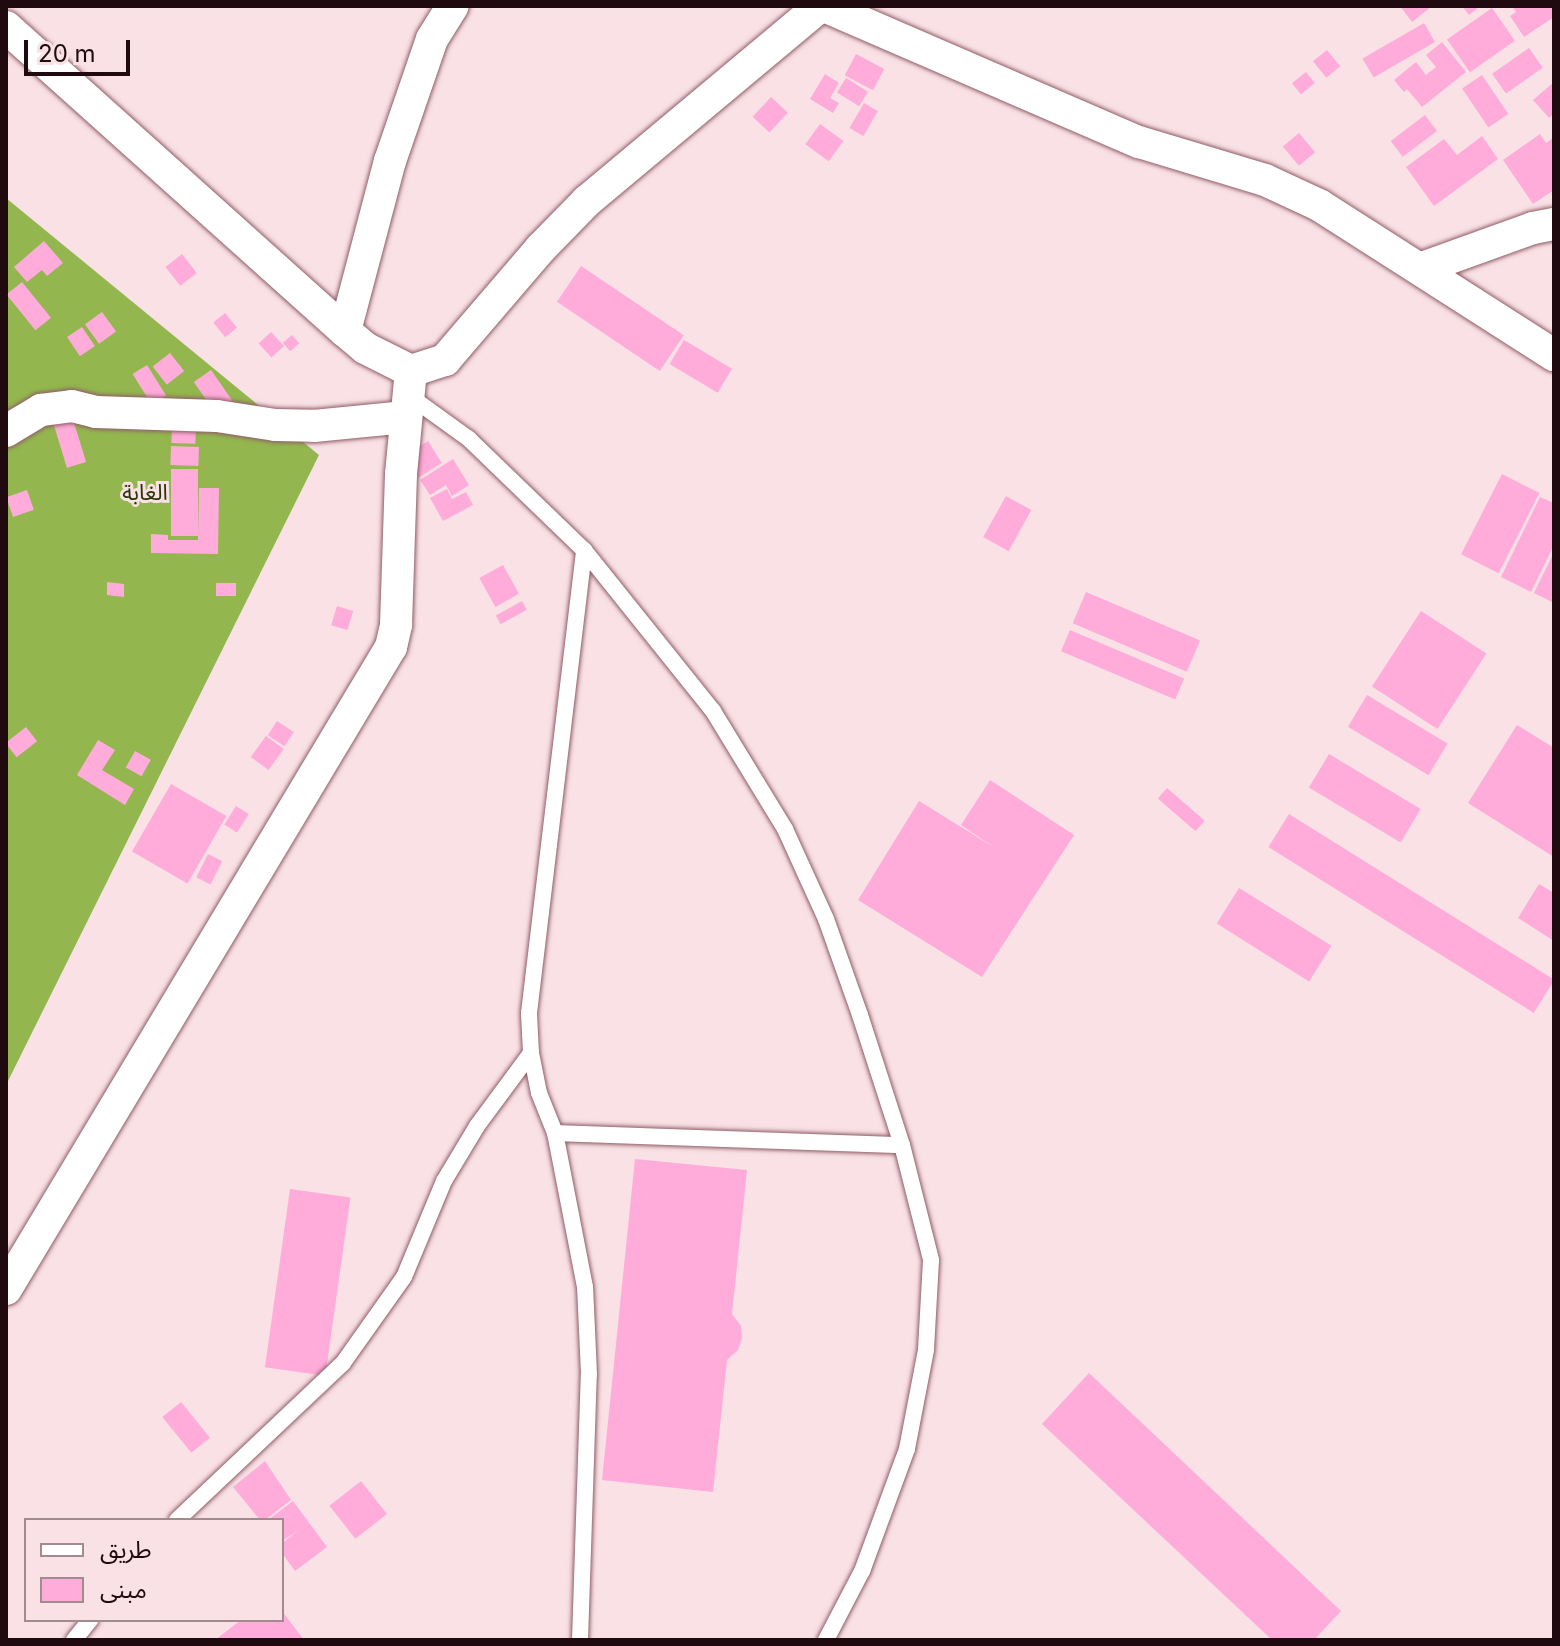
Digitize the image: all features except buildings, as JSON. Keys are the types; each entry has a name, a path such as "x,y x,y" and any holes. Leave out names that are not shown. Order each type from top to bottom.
{"street":[{"path":"345,331 390,161 432,39 453,6"},
{"path":"6,431 41,410 72,406 96,412 217,416 275,425 314,426 408,394 445,360 541,248 587,201 822,6 1139,142 1265,180 1319,205 1554,355"},
{"path":"6,27 365,348 408,394 396,625 391,647 6,1289"},
{"path":"1422,268 1533,228 1554,224"}],"lane":[{"path":"408,394 469,439 584,550 713,711 785,829 826,919 902,1145 931,1260 926,1350 907,1449 862,1571 826,1640"},
{"path":"580,1640 589,1374 585,1287 555,1133 539,1093 531,1053 529,1013 584,550"},
{"path":"179,1518 343,1363 404,1277 444,1181 477,1126 531,1053"},
{"path":"555,1133 902,1145"},
{"path":"74,1640 88,1622"}],"green space":[{"name":"الغابة","path":"6,198 319,455 6,1085"}]}
